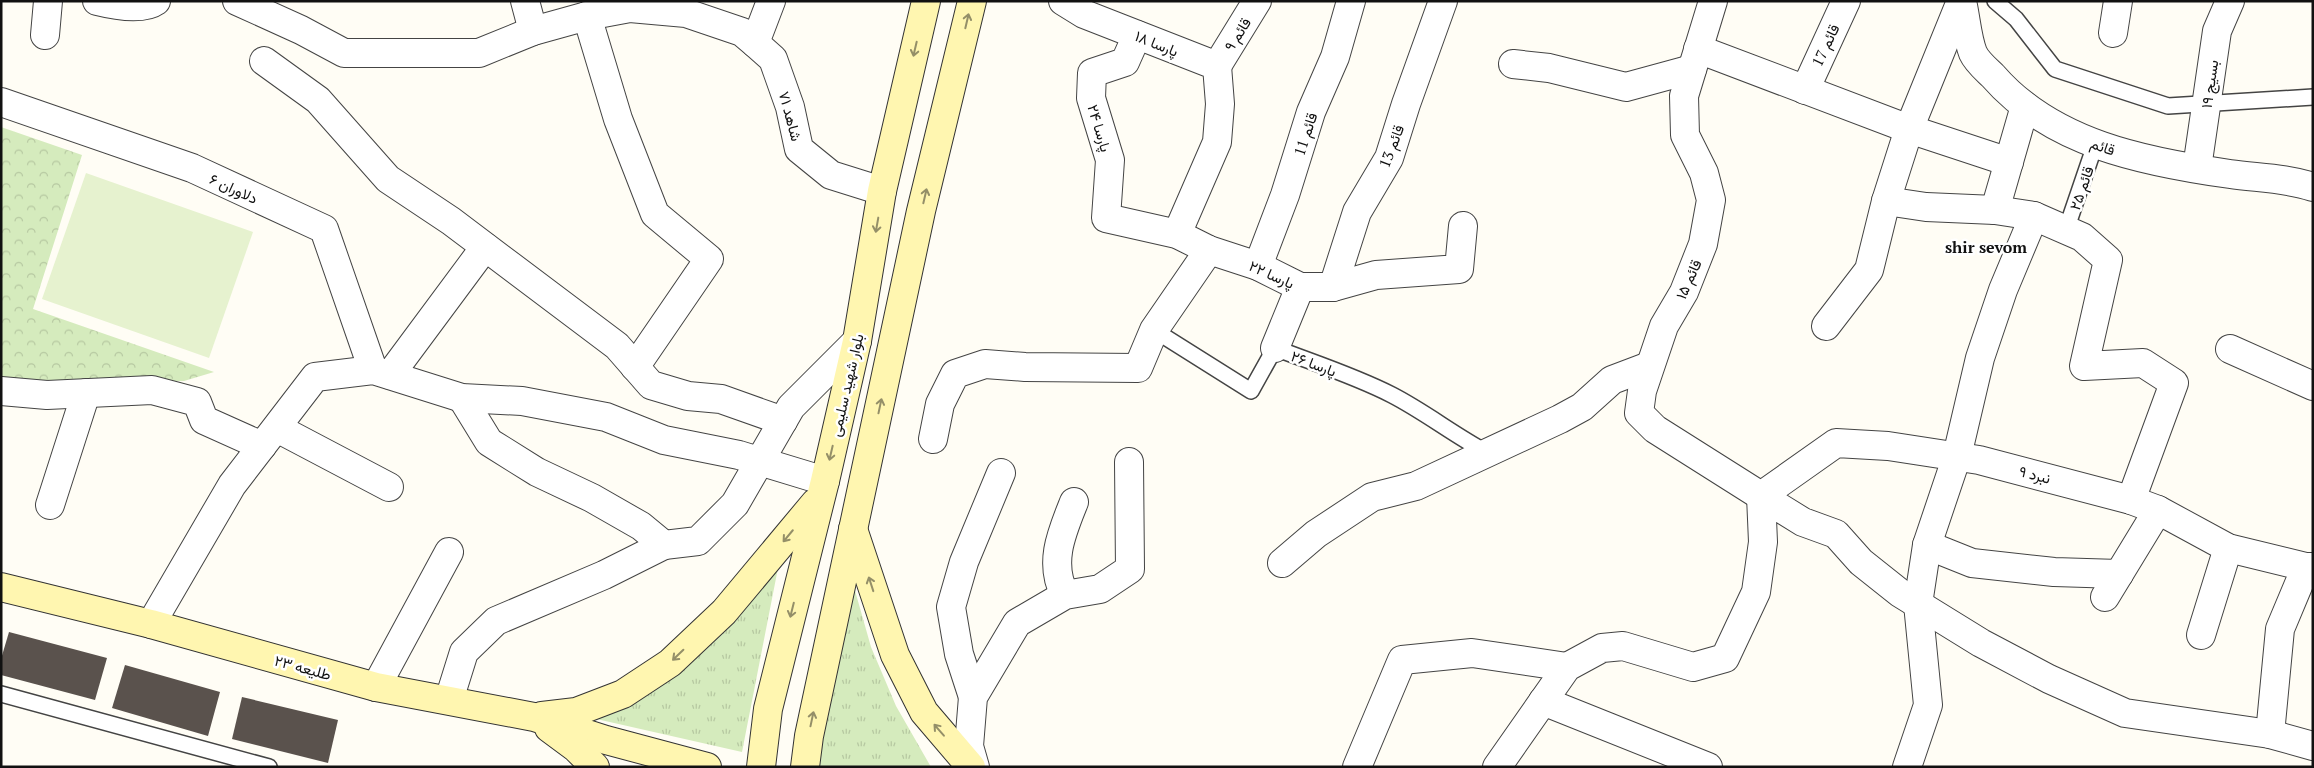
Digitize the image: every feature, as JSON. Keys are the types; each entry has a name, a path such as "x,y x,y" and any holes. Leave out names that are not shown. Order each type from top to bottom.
{"main road":[{"name":"بلوار شهید سلیمی","path":"761,767 768,709 857,340 882,191 926,1"},
{"path":"805,767 809,736 922,212 972,1"},
{"path":"534,717 576,712 623,694 670,663 724,612 822,490"},
{"path":"853,529 895,655 924,712 971,767"},
{"name":"طلیعه ۲۳","path":"1,587 151,624 376,687 534,717 606,740 707,767"},
{"path":"534,717 576,748 595,767"}],"street":[{"path":"45,35 48,1"},
{"path":"97,1 110,5 150,6 156,1"},
{"name":"شاهد ۷۱","path":"237,1 344,53 479,53 533,31 629,5 688,7 742,32 773,59 790,107 800,149 831,175 882,191"},
{"path":"525,1 533,31"},
{"path":"755,44 771,1"},
{"name":"قائم ۹","path":"1217,66 1257,1"},
{"name":"قائم 11","path":"1258,266 1285,195 1311,112 1335,57 1351,1"},
{"name":"قائم 13","path":"1333,287 1357,212 1389,158 1442,1"},
{"name":"قائم ۱۵","path":"1713,1 1684,96 1685,135 1704,173 1711,200 1703,244 1684,292 1664,326 1649,366 1642,390 1640,413 1655,429 1726,472 1761,496"},
{"name":"قائم 17","path":"1805,90 1846,1"},
{"path":"1826,326 1869,270 1886,201 1909,129 1962,1"},
{"name":"قائم","path":"1962,1 1974,54 2008,94 2040,117 2095,145 2147,159 2296,182 2313,187"},
{"path":"2113,33 2118,1"},
{"name":"بسیج ۱۹","path":"2197,168 2217,31 2230,1"},
{"name":"پارسا ۱۸","path":"1078,5 1137,35 1217,66"},
{"path":"587,16 618,119 654,214 708,258 635,367"},
{"name":"پارسا ۲۴","path":"1106,218 1110,160 1091,98 1092,73 1125,62 1137,35"},
{"path":"1513,64 1549,68 1626,87 1695,59 1805,90 1909,129 2009,162"},
{"path":"264,61 318,100 388,179 451,221 617,346 651,384 688,396 721,400 782,421"},
{"path":"1177,234 1217,142 1220,104 1217,66"},
{"name":"دلاوران ۶","path":"1,102 192,168 324,229 381,372"},
{"path":"1995,210 2025,106"},
{"path":"1886,201 1926,207 1995,210 2034,216 2082,237 2108,260 2084,366 2143,363 2174,383 2131,500"},
{"path":"1907,767 1928,705 1918,604 1927,545 1957,456 1980,358 2003,290 2034,216"},
{"name":"پارسا ۲۲","path":"1106,218 1177,234 1209,250 1258,266 1300,287 1333,287 1376,275 1459,269 1462,226"},
{"path":"381,372 485,247"},
{"path":"933,439 940,404 955,374 985,364 1025,367 1138,368 1154,330 1209,250"},
{"path":"1275,348 1300,287"},
{"path":"448,700 464,652 496,621 604,575 664,544 698,541 735,504 791,407 857,340"},
{"path":"2230,349 2313,386"},
{"path":"1282,563 1316,534 1372,497 1416,486 1574,411 1612,380 1649,366"},
{"path":"151,624 232,485 315,377 381,372 462,398 522,400 606,417 664,440 739,455 822,490"},
{"path":"1,391 47,395 152,390 198,402 204,420 269,437 389,487"},
{"path":"50,505 86,393"},
{"path":"462,398 489,442 537,472 600,502 641,526 664,544"},
{"name":"نبرد ۹","path":"1761,496 1836,443 1888,446 1979,460 2131,500 2158,510 2228,548 2309,567"},
{"path":"973,697 1017,623 1065,594 1100,589 1130,569 1130,462"},
{"path":"975,767 969,746 973,697 959,654 951,607 964,562 1001,473"},
{"path":"1761,496 1803,522 1836,534 1861,562 1900,593 1981,643 2049,680 2125,713 2270,734 2313,746"},
{"path":"1497,767 1567,667 1602,648 1623,646 1693,667 1725,658 1756,592 1763,542 1761,496"},
{"path":"1065,594 1058,582 1058,541 1074,502"},
{"path":"2105,597 2158,510"},
{"path":"1927,545 1972,563 2054,572 2119,574"},
{"path":"2201,635 2228,548"},
{"path":"376,687 449,552"},
{"path":"2270,734 2280,629 2309,567"},
{"path":"1357,767 1402,660 1472,653 1567,667"},
{"path":"1543,701 1708,767"}],"lane":[{"path":"1995,1 2016,19 2055,70 2168,106 2313,98"},
{"name":"قائم ۲۵","path":"2066,230 2095,145"},
{"name":"پارسا ۲۶","path":"1154,330 1251,391 1275,348 1391,394 1486,452"},
{"path":"1,694 269,767"}],"green space":[{"path":"1,127 82,155 33,309 214,372 184,381 75,382 1,380"},
{"path":"86,173 253,232 209,358 42,299"},
{"path":"779,563 742,752 592,718 689,662 722,634"},
{"path":"854,587 871,647 896,706 931,767 816,767"}],"building":[{"path":"9,632 107,658 95,700 1,675 1,659"},
{"path":"125,665 220,692 208,736 112,708"},
{"path":"242,697 338,720 328,763 232,739"}],"district":[{"name":"shir sevom","path":"1986,247"}]}
